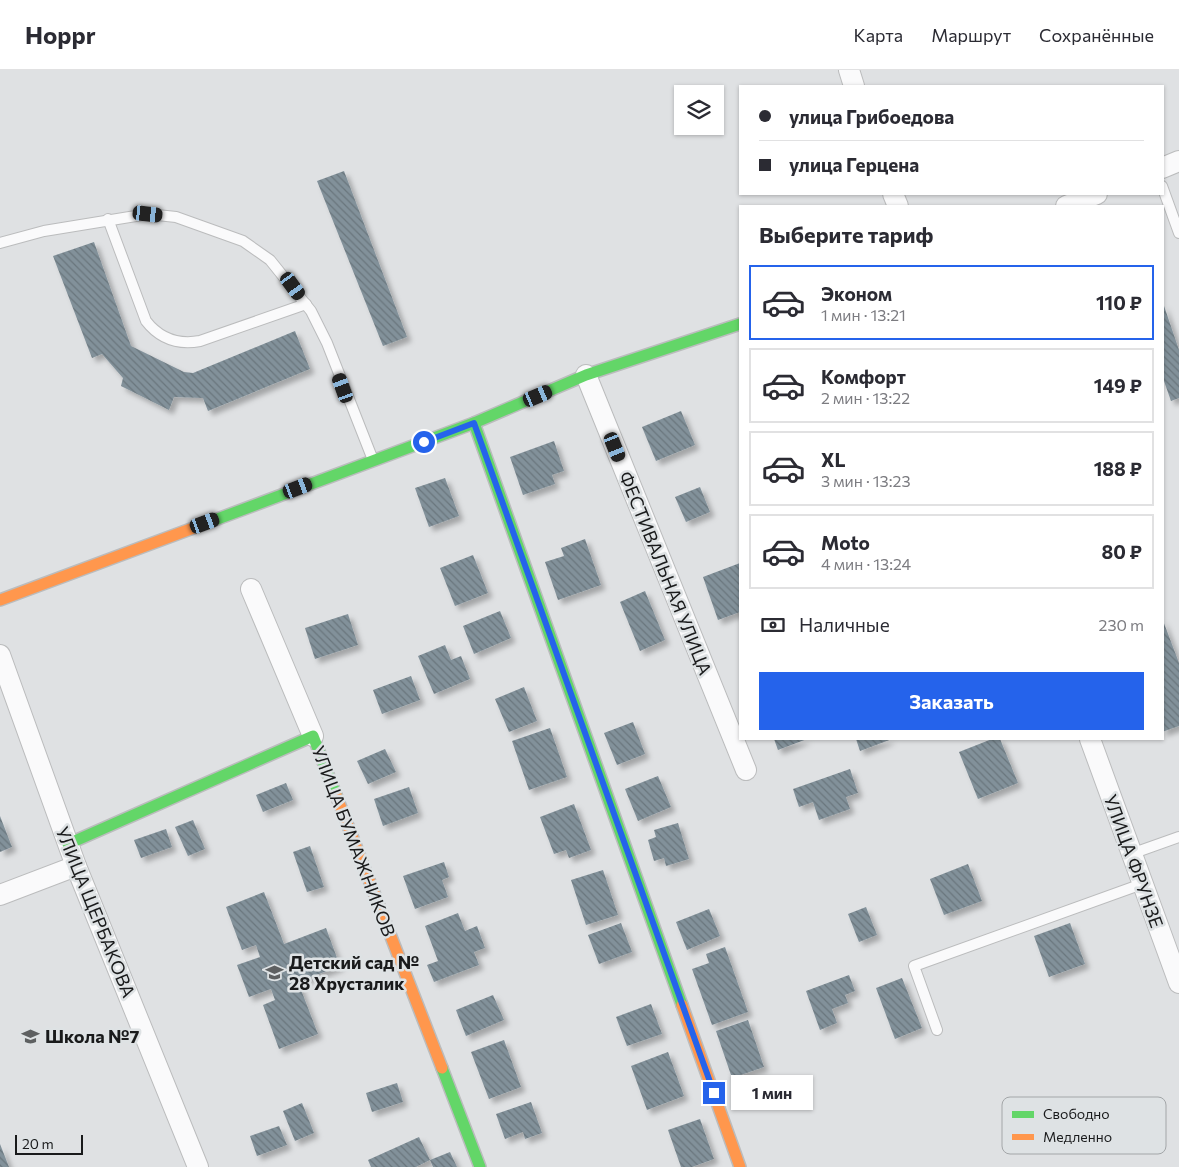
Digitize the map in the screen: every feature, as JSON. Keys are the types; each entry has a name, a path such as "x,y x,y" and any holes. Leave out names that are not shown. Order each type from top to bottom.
{"street":[{"path":"849,70 854,85"},
{"path":"1164,167 1179,161"},
{"path":"1069,205 1094,195"},
{"path":"0,600 474,423 586,375 739,324"},
{"name":"ФЕСТИВАЛЬНАЯ УЛИЦА","path":"586,375 746,770"},
{"path":"474,423 740,1167"},
{"path":"251,589 313,736"},
{"name":"УЛИЦА ЩЕРБАКОВА","path":"0,655 76,866 198,1167"},
{"name":"УЛИЦА БУМАЖНИКОВ","path":"68,844 313,736 480,1167"},
{"name":"УЛИЦА ФРУНЗЕ","path":"1090,740 1179,983"},
{"path":"0,895 76,866"}],"lane":[{"path":"1164,192 1179,233"},
{"path":"0,243 44,231 108,219 148,214 176,217 243,241 270,260 306,304 328,343 373,461"},
{"path":"108,219 146,321 154,332 168,339 186,344 200,341 306,304"},
{"path":"1131,854 1179,837"},
{"path":"937,1030 914,966 1142,884"}],"building":[{"path":"344,171 407,337 383,346 317,181"},
{"path":"94,242 131,346 184,372 193,373 295,331 310,369 208,411 203,398 174,397 169,410 121,386 123,378 102,354 92,358 53,256"},
{"path":"1164,306 1179,350 1179,398 1171,401 1164,381"},
{"path":"681,411 695,445 656,461 642,427"},
{"path":"554,441 564,471 552,475 555,484 523,495 510,457"},
{"path":"445,478 459,516 429,527 415,488"},
{"path":"700,487 710,512 686,522 675,497"},
{"path":"585,539 601,585 558,600 545,562 564,556 561,548"},
{"path":"473,555 488,593 455,606 440,568"},
{"path":"739,563 739,612 718,620 703,577"},
{"path":"645,591 665,640 640,651 620,602"},
{"path":"500,611 511,638 474,654 463,626"},
{"path":"348,614 358,645 315,659 305,628"},
{"path":"1164,623 1179,663 1179,726 1164,731"},
{"path":"445,645 451,660 461,656 470,679 434,694 418,656"},
{"path":"411,676 420,700 382,714 373,690"},
{"path":"524,687 537,721 509,732 495,699"},
{"path":"633,722 645,754 617,765 604,733"},
{"path":"550,728 567,777 529,790 512,741"},
{"path":"774,740 804,740 778,750"},
{"path":"856,740 889,740 860,751"},
{"path":"989,740 1000,740 1018,783 978,799 959,752"},
{"path":"385,749 396,772 368,784 357,761"},
{"path":"850,769 858,793 846,797 850,809 819,820 813,802 799,807 793,789"},
{"path":"658,776 671,807 638,821 625,789"},
{"path":"286,783 293,800 263,812 256,795"},
{"path":"409,787 418,813 383,826 374,799"},
{"path":"574,804 591,850 569,858 566,850 554,854 540,817"},
{"path":"0,816 12,847 0,852"},
{"path":"193,820 205,849 188,856 175,827"},
{"path":"678,823 689,859 666,866 664,858 654,861 648,840 656,837 654,830"},
{"path":"166,829 172,847 141,858 134,840"},
{"path":"310,846 324,887 307,892 293,852"},
{"path":"444,862 449,877 442,880 448,897 415,909 403,876"},
{"path":"968,864 982,901 944,915 930,879"},
{"path":"603,870 618,915 586,925 571,880"},
{"path":"264,892 284,944 326,928 340,966 298,982 318,1034 279,1049 263,1005 275,1000 271,989 249,997 237,965 260,957 256,945 242,950 226,907"},
{"path":"866,907 877,935 859,942 848,914"},
{"path":"709,909 720,936 687,950 676,922"},
{"path":"458,913 465,931 477,926 485,948 474,952 479,965 434,982 427,965 438,961 425,926"},
{"path":"621,923 632,952 599,964 588,935"},
{"path":"1070,923 1085,964 1049,977 1034,936"},
{"path":"725,947 748,1012 712,1025 692,969 709,963 706,954"},
{"path":"849,975 855,991 845,995 848,1003 832,1009 837,1023 820,1030 806,991"},
{"path":"902,978 922,1028 895,1039 876,988"},
{"path":"493,995 504,1020 466,1036 456,1010"},
{"path":"651,1004 662,1034 627,1046 616,1017"},
{"path":"748,1020 764,1067 732,1078 716,1031"},
{"path":"504,1040 521,1087 489,1099 471,1052"},
{"path":"668,1052 684,1096 647,1110 631,1066"},
{"path":"397,1083 403,1102 372,1112 366,1093"},
{"path":"531,1102 542,1133 525,1139 523,1132 505,1139 496,1114"},
{"path":"302,1103 314,1133 295,1141 283,1111"},
{"path":"700,1119 714,1159 692,1167 681,1167 668,1130"},
{"path":"279,1126 287,1145 257,1156 250,1136"},
{"path":"419,1137 430,1160 416,1167 371,1167 368,1160"},
{"path":"0,1144 9,1167 0,1167"},
{"path":"450,1152 457,1167 433,1167 430,1160"}],"traffic: fast":[{"path":"196,527 474,423 586,375 739,324"},
{"path":"474,423 682,1005"},
{"path":"68,844 313,736 336,795"},
{"path":"442,1068 480,1167"}],"traffic: slow":[{"path":"0,600 196,527"},
{"path":"336,795 442,1068"},
{"path":"682,1005 740,1167"}],"place":[{"name":"Детский сад № 28 Хрусталик","path":"275,972"},
{"name":"Школа №7","path":"31,1036"}],"route":[{"path":"424,442 474,423 714,1093"}]}
